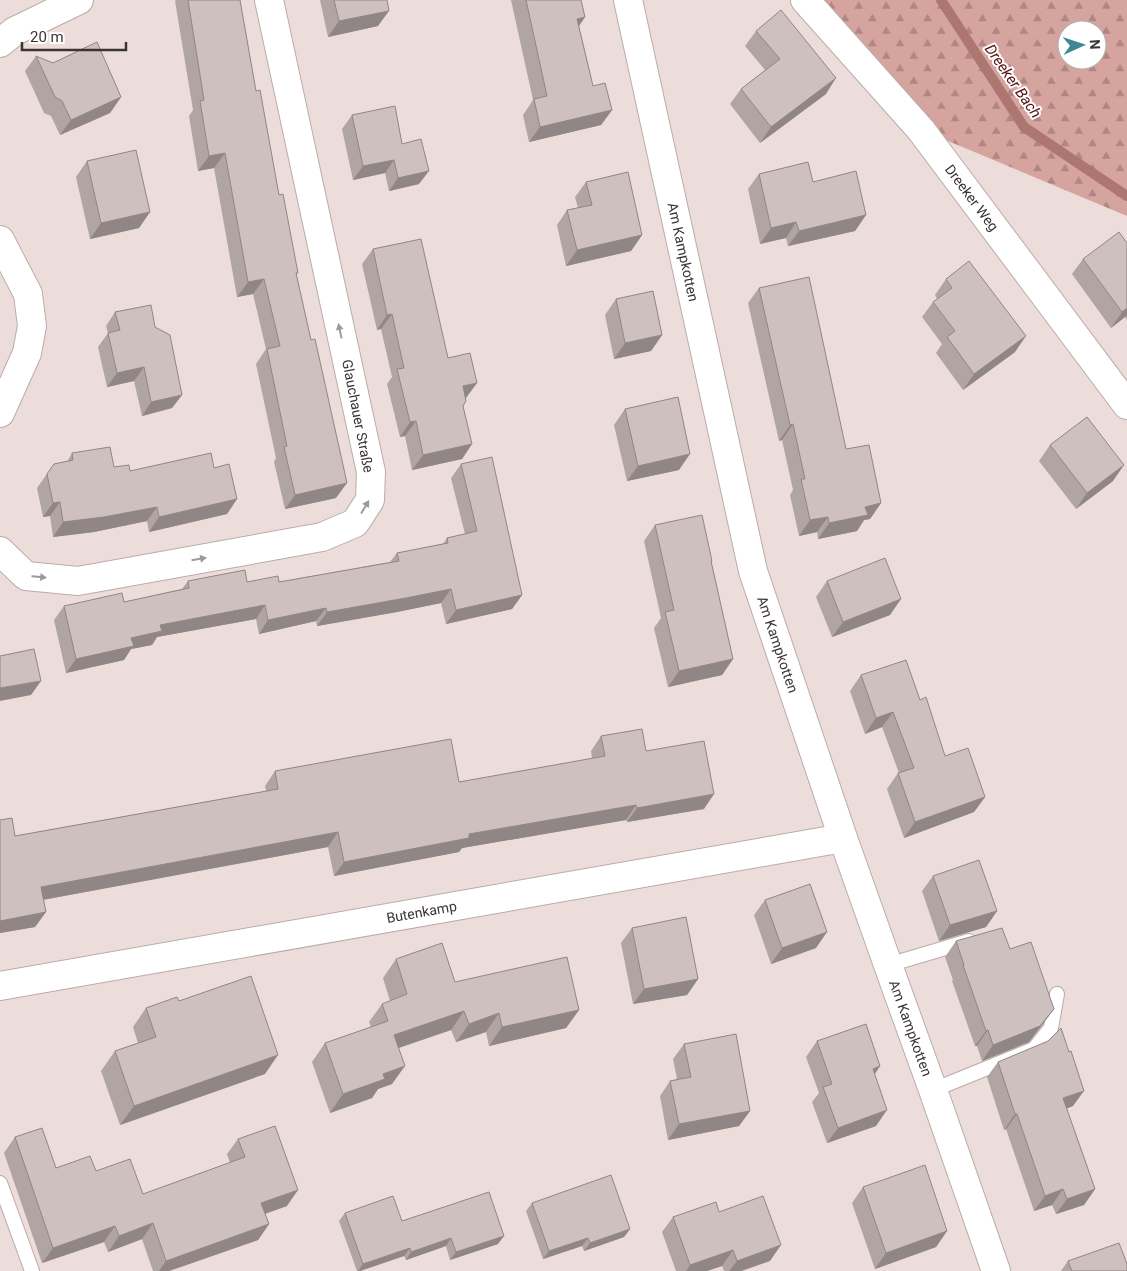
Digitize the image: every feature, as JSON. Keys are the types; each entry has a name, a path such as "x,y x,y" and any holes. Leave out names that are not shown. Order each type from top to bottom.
{"street":[{"path":"0,43 16,31 79,0"},
{"name":"Glauchauer Straße","path":"0,551 26,576 78,581 322,537 355,523 370,500 371,472 269,0"},
{"name":"Am Kampkotten","path":"628,0 752,571 843,838 996,1271"},
{"name":"Dreeker Weg","path":"805,0 921,130 1127,405"},
{"path":"0,240 28,294 32,326 27,353 0,413"},
{"name":"Butenkamp","path":"0,986 843,838"}],"lane":[{"path":"888,965 983,937"},
{"path":"933,1090 1034,1049 1051,1028 1057,994"},
{"path":"0,1183 32,1271"}],"green space":[{"path":"823,0 1127,0 1127,216 941,138"}],"building":[{"path":"188,0 240,0 256,91 260,90 279,195 283,194 298,273 296,273 311,340 315,339 347,483 295,495 284,447 287,446 267,349 280,346 264,279 248,282 225,153 209,156 200,101 204,100"},
{"path":"334,0 387,0 389,11 339,21"},
{"path":"526,0 581,0 585,17 577,19 593,86 605,83 612,110 540,127 534,99 547,96"},
{"path":"781,10 836,78 771,127 741,89 780,59 756,31"},
{"path":"97,42 121,97 71,120 62,101 55,97 36,56 53,63"},
{"path":"395,106 402,144 421,139 429,171 398,178 394,160 363,166 352,115"},
{"path":"136,150 150,212 101,223 87,161"},
{"path":"808,162 813,182 856,171 866,215 799,231 796,222 771,228 759,174"},
{"path":"628,172 642,235 577,250 567,210 592,205 586,182"},
{"path":"1119,232 1127,243 1127,308 1122,312 1083,259"},
{"path":"421,239 448,358 470,353 477,383 463,386 466,401 463,406 472,444 423,455 416,421 410,422 397,369 404,368 392,314 387,315 373,249"},
{"path":"969,261 1026,336 974,374 947,337 955,331 933,302 952,288 946,279"},
{"path":"809,277 846,449 869,445 881,503 865,507 868,515 829,523 828,517 810,520 801,479 805,479 793,424 790,425 759,288"},
{"path":"653,291 662,335 625,343 616,299"},
{"path":"151,305 155,327 170,335 182,395 151,402 144,367 117,373 108,333 120,330 115,312"},
{"path":"678,397 690,454 638,466 625,409"},
{"path":"1087,417 1124,465 1087,493 1050,445"},
{"path":"110,447 114,467 129,465 130,471 211,453 214,468 229,464 237,499 159,517 157,507 104,517 63,522 60,502 53,503 47,474 54,464 73,460 72,453"},
{"path":"492,457 522,595 456,610 451,589 327,612 326,608 268,620 265,605 160,625 162,631 131,638 134,646 76,659 64,606 122,593 124,602 189,588 188,581 245,570 247,582 278,576 279,582 399,561 397,553 448,543 447,538 477,531 461,464"},
{"path":"702,515 733,659 679,671 665,612 674,610 655,525"},
{"path":"885,558 901,599 843,622 827,581"},
{"path":"34,649 41,681 0,688 0,656"},
{"path":"906,660 920,700 926,697 945,756 968,748 985,797 915,822 898,773 914,768 893,712 876,718 861,675"},
{"path":"642,729 646,751 704,741 714,794 637,808 636,805 469,834 469,838 344,862 338,832 41,887 46,912 0,921 0,820 12,818 15,836 278,789 275,771 451,739 459,782 605,756 601,736"},
{"path":"979,860 997,911 950,925 933,876"},
{"path":"810,884 827,932 782,948 765,900"},
{"path":"686,917 698,979 644,989 632,928"},
{"path":"1002,928 1010,949 1031,942 1054,1009 1040,1026 993,1045 988,1030 986,1031 956,941"},
{"path":"442,943 455,982 567,957 579,1010 502,1027 499,1013 469,1024 464,1011 394,1035 405,1066 383,1074 385,1079 343,1094 325,1043 388,1021 382,1004 407,994 396,959"},
{"path":"251,976 278,1055 134,1106 115,1051 156,1037 146,1008 177,997 179,1001"},
{"path":"866,1024 880,1066 873,1069 887,1110 838,1128 823,1087 832,1084 817,1041"},
{"path":"1061,1028 1069,1052 1071,1051 1084,1091 1063,1098 1095,1189 1067,1199 1063,1189 1045,1196 998,1062 1048,1041"},
{"path":"736,1034 750,1111 679,1124 670,1081 691,1077 684,1044"},
{"path":"275,1126 298,1190 261,1203 269,1224 166,1261 153,1223 119,1236 115,1226 53,1248 15,1137 42,1128 56,1168 90,1156 96,1171 130,1159 143,1194 245,1157 238,1139"},
{"path":"925,1165 947,1231 886,1253 863,1187"},
{"path":"611,1175 630,1229 590,1243 588,1238 549,1251 532,1203"},
{"path":"489,1192 504,1236 456,1252 451,1238 411,1252 410,1248 363,1264 345,1213 393,1196 402,1221"},
{"path":"763,1196 781,1245 737,1261 733,1250 690,1265 673,1217 716,1202 719,1212"},
{"path":"1119,1243 1127,1264 1127,1271 1072,1271 1068,1261"}],"waterway":[{"name":"Dreeker Bach","path":"941,0 1024,127 1127,196"}]}
